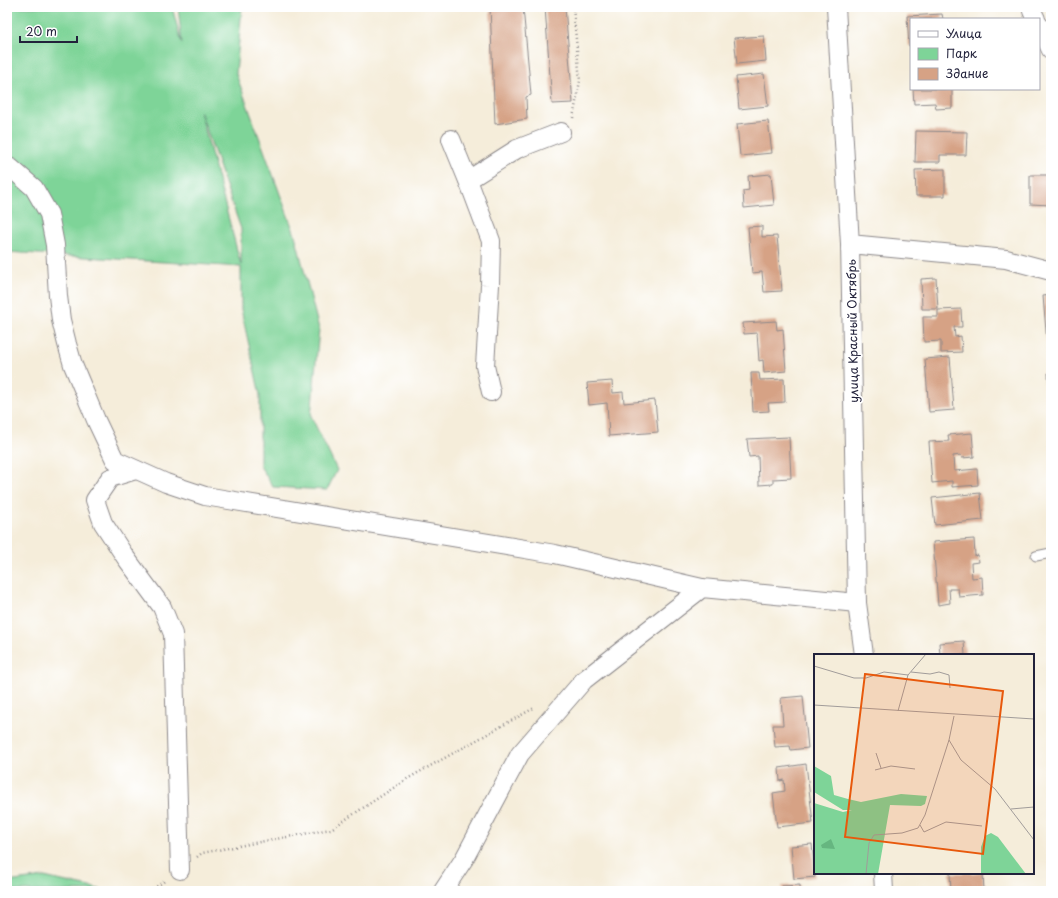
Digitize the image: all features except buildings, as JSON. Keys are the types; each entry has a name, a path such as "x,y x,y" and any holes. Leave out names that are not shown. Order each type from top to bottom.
{"street":[{"name":"улица Красный Октябрь","path":"836,7 850,244 858,603 864,654"},
{"path":"1032,7 1036,18"},
{"path":"1040,27 1051,50"},
{"path":"468,180 517,149 567,125"},
{"path":"451,139 491,241 485,366 491,392"},
{"path":"7,167 11,168 34,188 49,214 55,245 61,320 73,365 96,420 116,460 166,483 205,496 555,554 702,588 858,603"},
{"path":"850,244 1006,259 1051,271"},
{"path":"136,470 110,478 95,500 103,523 126,558 162,607 173,634 180,870"},
{"path":"443,891 464,859 520,754 584,680 702,588"},
{"path":"883,874 884,891"}],"lane":[{"path":"1036,556 1051,553"}],"path":[{"path":"567,125 580,82 573,7"},
{"path":"150,891 202,853 331,830 407,779 536,707"}],"green space":[{"path":"7,7 172,7 182,44 178,7 242,7 236,74 295,235 319,329 311,416 337,470 327,490 273,487 260,466 260,395 241,309 241,267 7,252","holes":["200,111 241,229 241,265"]},
{"path":"44,877 108,891 7,891 7,882"}]}
